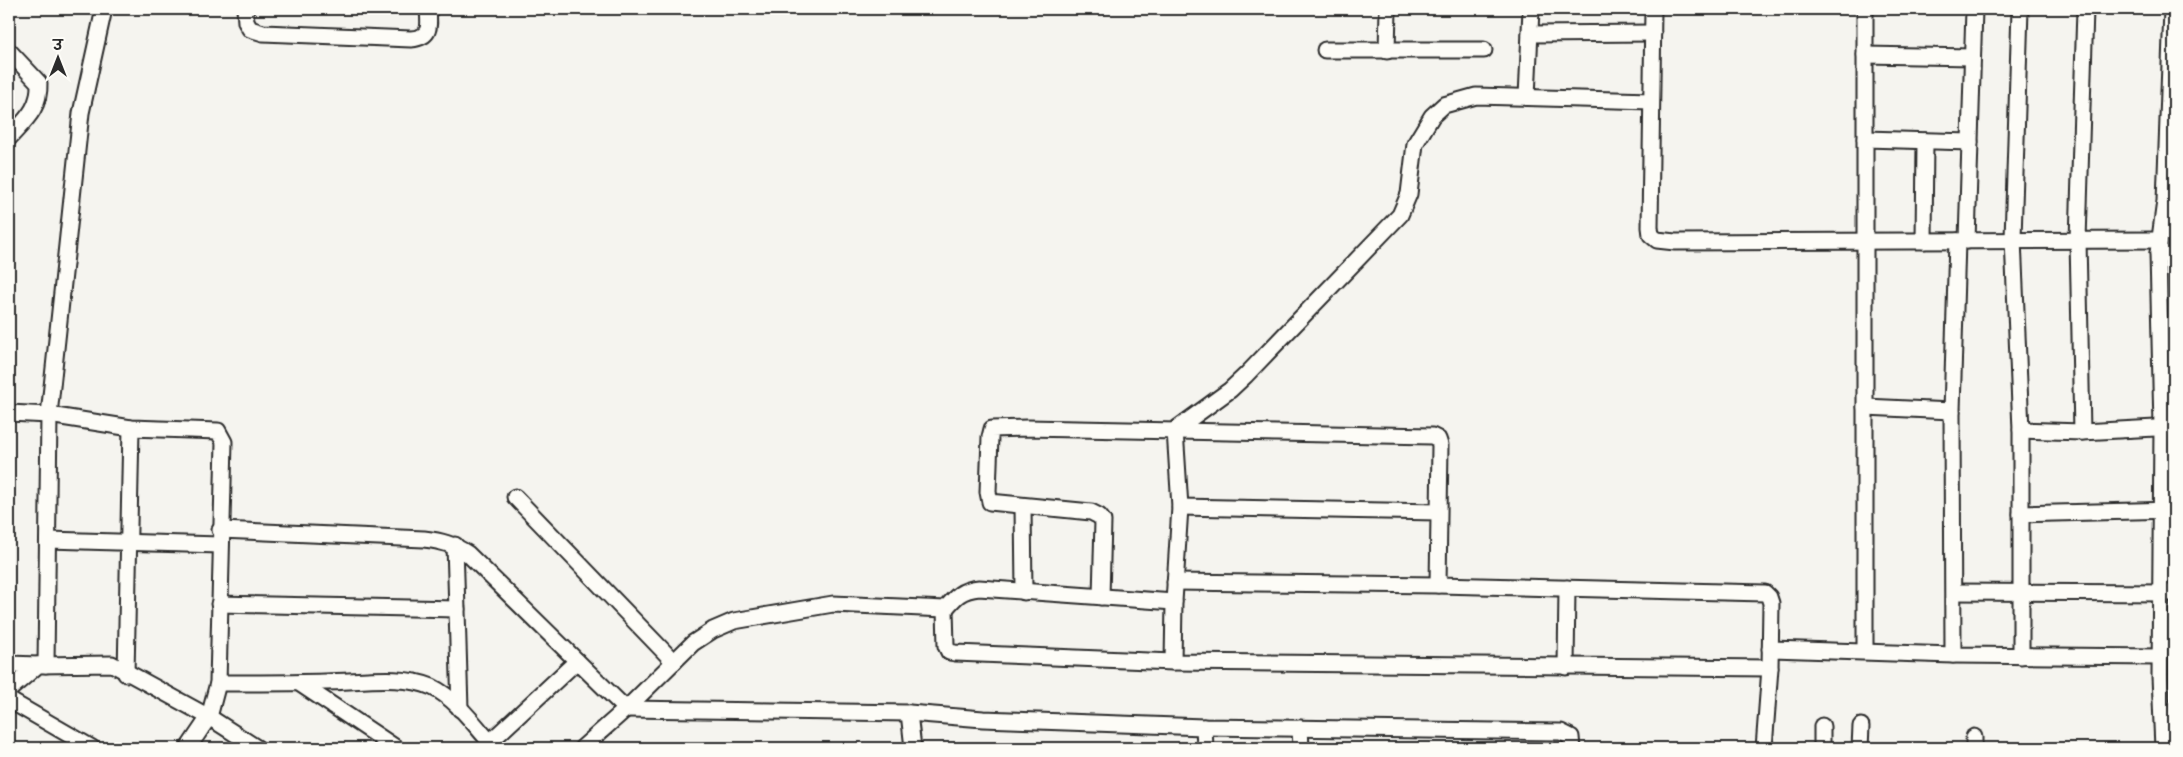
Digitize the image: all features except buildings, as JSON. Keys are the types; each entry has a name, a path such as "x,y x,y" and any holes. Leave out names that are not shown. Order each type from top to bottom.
{"street":[{"path":"42,665 48,540 49,415 81,113 104,9"},
{"path":"245,9 246,22 250,30 263,33 411,39 420,38 426,34 429,25 428,9"},
{"path":"1387,51 1388,9"},
{"path":"1527,97 1531,9"},
{"path":"1653,9 1650,227 1651,235 1657,240 1675,242 2078,240 2158,247 2174,254"},
{"path":"1865,9 1865,651"},
{"path":"1953,656 1952,411 1970,142 1974,9"},
{"path":"2020,9 2013,239 2021,430 2021,656"},
{"path":"2082,432 2078,240 2085,9"},
{"path":"2163,748 2167,676 2160,658 2168,594 2168,427 2167,335 2158,247 2170,201 2172,17"},
{"path":"1530,34 1652,33"},
{"path":"1325,50 1484,50"},
{"path":"9,51 39,84 40,96 34,110 9,138"},
{"path":"1865,55 1972,57"},
{"path":"1175,430 1230,390 1246,375 1400,215 1409,194 1415,144 1432,116 1444,105 1476,96 1651,101"},
{"path":"1865,139 1970,142"},
{"path":"1924,241 1925,141"},
{"path":"1865,407 1952,411"},
{"path":"9,413 49,415 131,428 218,431 222,435 224,442 220,538 218,683 209,717 188,748"},
{"path":"2021,430 2082,432 2168,427"},
{"path":"126,674 131,428"},
{"path":"1101,597 1103,521 1099,516 1090,512 990,502 988,498 992,429 1175,430 1432,436 1438,440 1440,445 1438,585"},
{"path":"1174,662 1174,602 1180,507 1175,430"},
{"path":"515,496 674,662"},
{"path":"1023,506 1024,592"},
{"path":"1180,507 1438,512"},
{"path":"2021,514 2168,511"},
{"path":"48,540 129,542 220,538 424,539 441,541 455,546 468,554 626,709 909,713 983,719 1204,727 1561,732 1571,737 1572,748"},
{"path":"455,546 460,709"},
{"path":"1175,582 1438,585 1765,593 1771,603 1770,668 1764,748"},
{"path":"1174,602 979,588 966,589 957,594 945,609 946,646 949,652 1174,662 1770,668"},
{"path":"1566,667 1567,588"},
{"path":"1954,592 2168,594"},
{"path":"219,604 457,609"},
{"path":"582,748 626,709 693,643 713,630 734,621 833,604 945,609"},
{"path":"1770,649 1865,651 1953,656 2160,658"},
{"path":"218,683 398,680 417,682 434,688 460,709 492,745 577,661"},
{"path":"9,664 112,664 126,674 209,717 257,748"},
{"path":"9,690 42,665"},
{"path":"299,683 396,748"},
{"path":"9,700 92,748"},
{"path":"909,713 913,748"},
{"path":"1822,726 1822,748"},
{"path":"1860,748 1861,726"},
{"path":"1204,727 1205,748"},
{"path":"1300,728 1301,748"}]}
